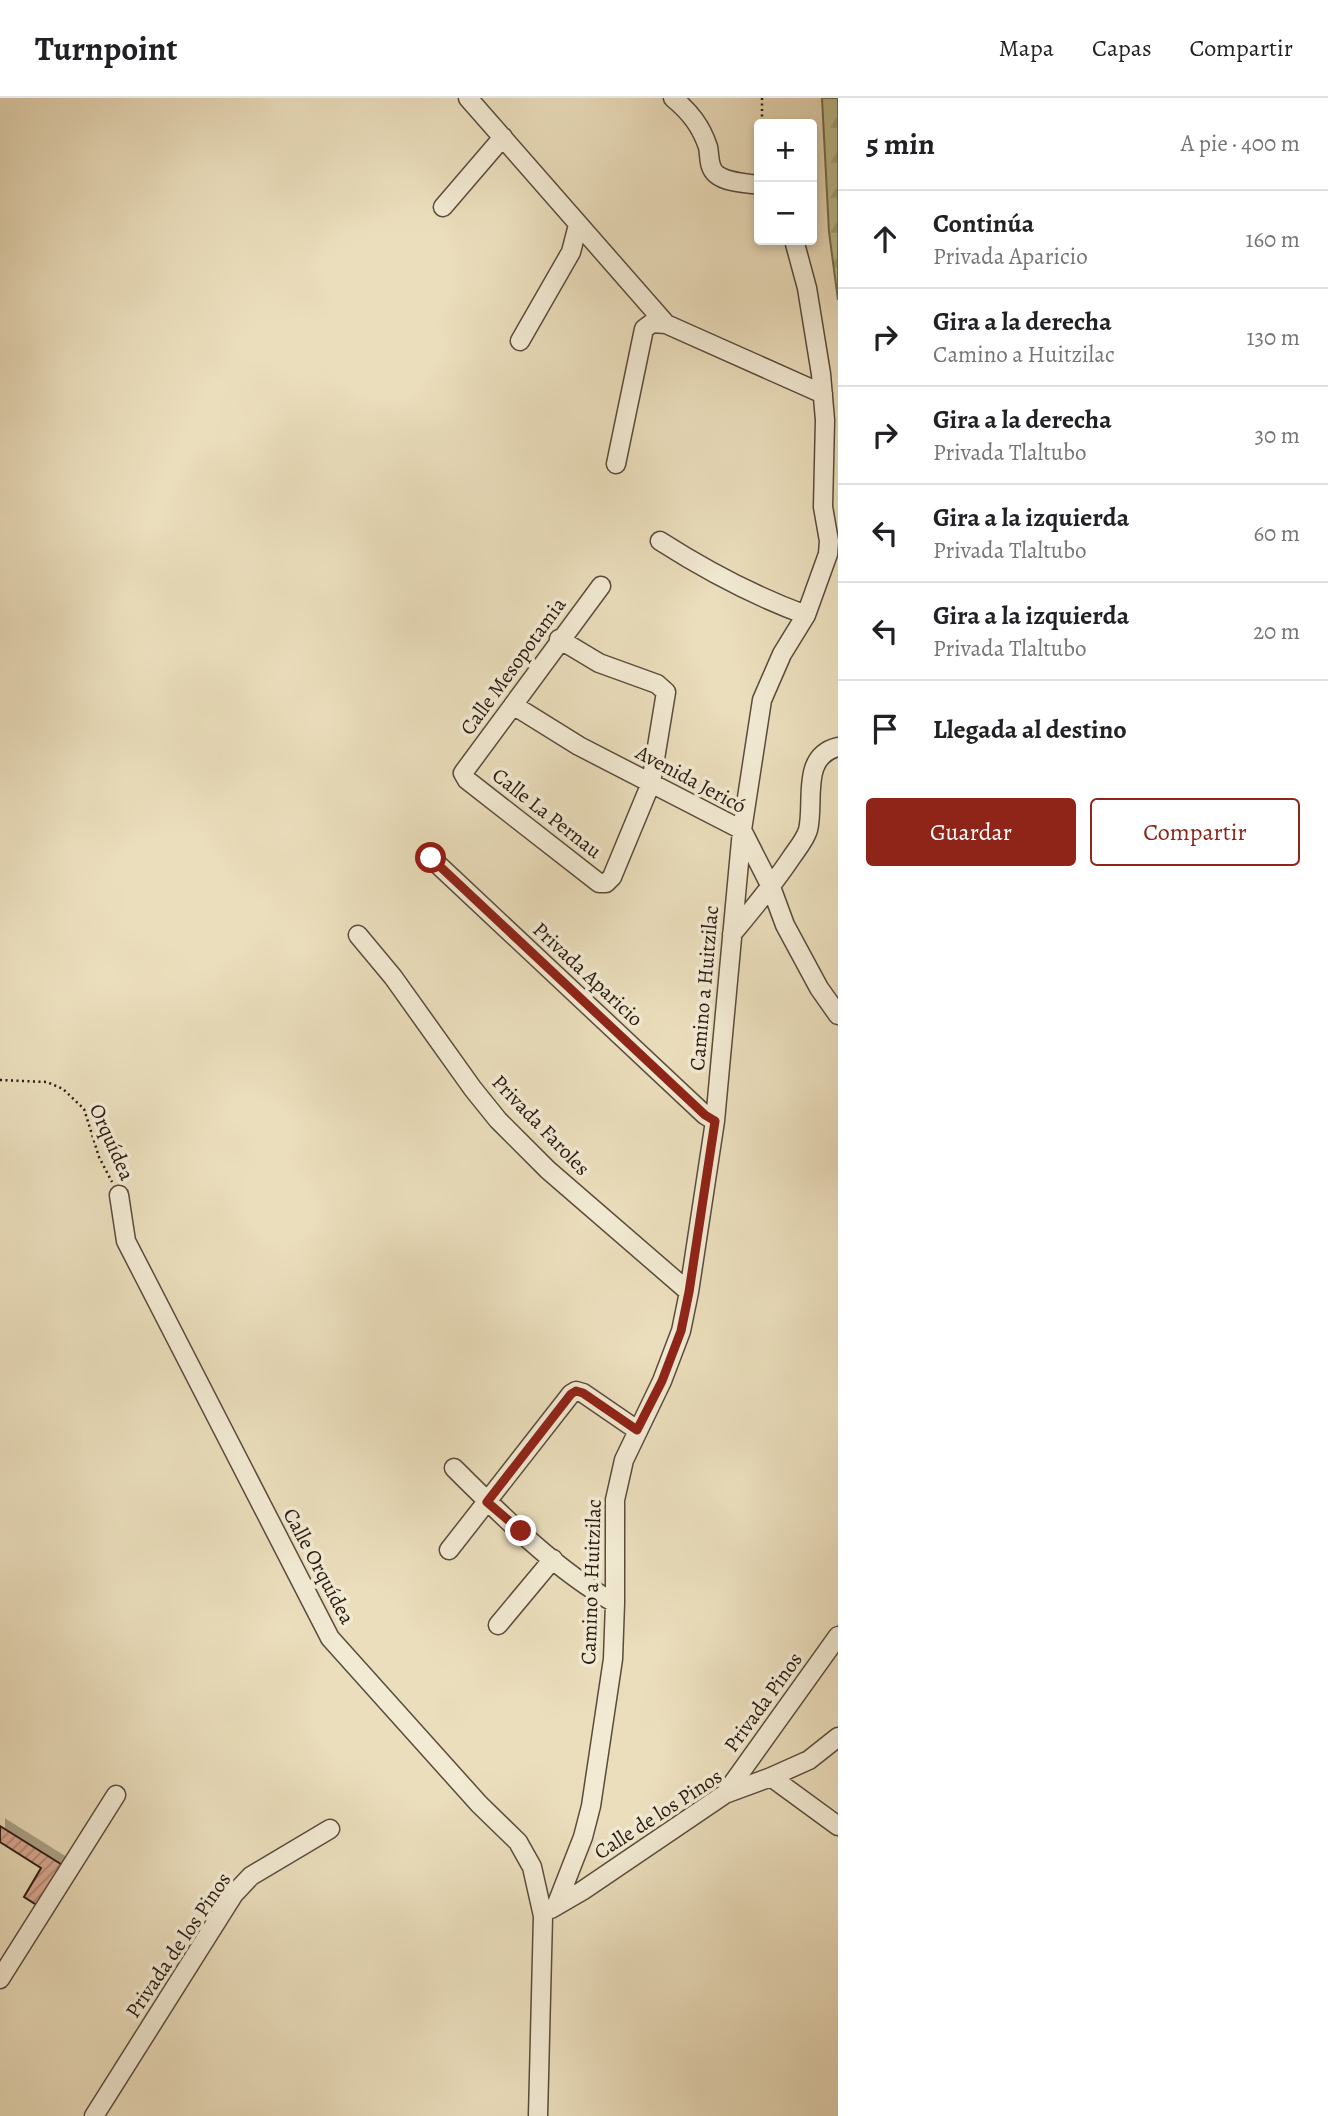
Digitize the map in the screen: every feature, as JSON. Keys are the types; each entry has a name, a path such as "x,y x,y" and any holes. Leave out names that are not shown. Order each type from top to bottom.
{"street":[{"path":"468,98 666,324"},
{"path":"673,98 696,121 716,174 732,181 754,183"},
{"path":"443,207 503,137"},
{"path":"520,341 571,252 578,225"},
{"name":"Camino a Huitzilac","path":"549,1911 583,1837 591,1805 613,1659 615,1500 624,1461 662,1381 681,1331 689,1292 715,1121 742,830 762,700 782,654 806,615 828,554 829,541 823,507 825,420 807,288 795,245"},
{"path":"617,464 644,329 652,323 666,324 822,394"},
{"path":"660,541 702,568 751,593 806,615"},
{"name":"Calle Mesopotamia","path":"463,773 559,639 601,586"},
{"path":"559,639 599,663 663,688 666,698 651,783"},
{"name":"Avenida Jericó","path":"513,705 579,746 742,830 771,887 785,925 819,988 838,1015"},
{"path":"732,934 771,887 803,840 810,814 810,786 815,764 822,754 838,747"},
{"name":"Calle La Pernau","path":"463,773 467,780 599,883 606,883 612,877 651,783"},
{"name":"Privada Aparicio","path":"431,858 705,1115 715,1121"},
{"name":"Privada Faroles","path":"358,935 393,977 498,1120 548,1170 689,1292"},
{"name":"Calle Orquídea","path":"119,1195 126,1241 330,1638 478,1804 518,1842 532,1867 549,1911"},
{"path":"449,1549 571,1394 576,1391 583,1393 637,1430"},
{"path":"454,1468 487,1502 553,1559 592,1591 615,1602"},
{"path":"498,1625 553,1559"},
{"name":"Privada Pinos","path":"725,1794 838,1636"},
{"name":"Calle de los Pinos","path":"549,1911 725,1794 809,1760 838,1737"},
{"path":"771,1777 838,1825"},
{"path":"0,1979 116,1796"},
{"name":"Privada de los Pinos","path":"94,2116 234,1894 251,1876 330,1829"},
{"path":"538,2116 549,1911"}],"path":[{"path":"762,98 762,119"},
{"name":"Orquídea","path":"0,1080 47,1082 64,1090 84,1109 99,1157 119,1195"}],"green space":[{"path":"822,98 838,98 838,300 829,232"}],"building":[{"path":"0,1826 64,1866 40,1907 24,1897 41,1868 0,1842"}],"route":[{"path":"431,858 705,1115 715,1121 689,1292 681,1331 662,1381 637,1430 583,1393 576,1391 571,1394 487,1502 521,1531"}]}
